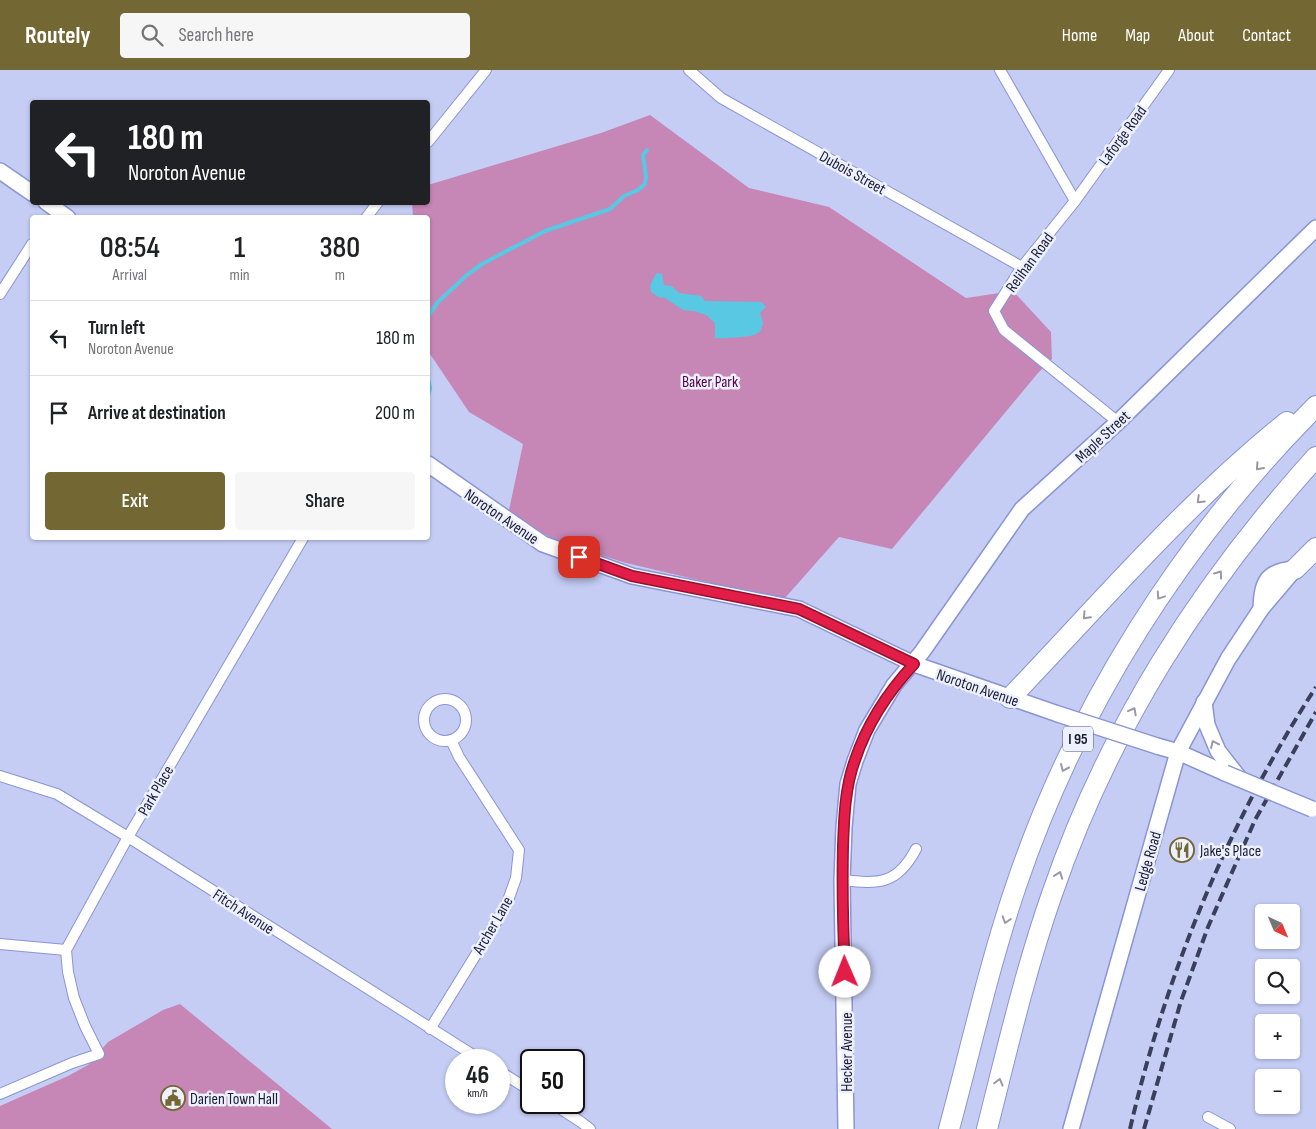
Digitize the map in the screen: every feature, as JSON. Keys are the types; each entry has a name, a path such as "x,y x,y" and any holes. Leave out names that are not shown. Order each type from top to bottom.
{"highway":[{"path":"1010,698 1120,579 1183,516 1261,442 1316,399"},
{"name":"I 95","path":"950,1129 991,968 1017,885 1048,804 1084,724 1140,628 1197,543 1254,472 1316,406"},
{"name":"I 95","path":"987,1129 1039,933 1068,851 1105,764 1157,668 1208,589 1262,519 1316,457"},
{"path":"1296,569 1316,548"}],"main road":[{"path":"0,171 30,192"},
{"name":"Maple Street","path":"914,664 1022,509 1118,422 1316,228"},
{"name":"Noroton Avenue","path":"430,465 543,544 632,576 799,609 914,664 1010,698 1178,752 1314,810"},
{"name":"Ledge Road","path":"1071,1129 1178,752 1228,659 1261,610 1262,593 1266,581 1277,571 1296,569"},
{"name":"Hecker Avenue","path":"846,1129 842,880 848,784 854,760 867,730 894,685 914,664"},
{"path":"1204,702 1207,725 1218,751 1240,779"}],"street":[{"path":"430,140 486,70"},
{"name":"Dubois Street","path":"688,70 721,98 1022,267"},
{"path":"1000,70 1075,201"},
{"name":"Laforge Road","path":"1075,201 1169,70"},
{"name":"Relihan Road","path":"1075,201 1022,267 994,311 1004,330 1118,422"},
{"path":"0,294 30,247"},
{"name":"Park Place","path":"66,950 128,836 302,540"},
{"path":"439,700 455,701 461,706 465,714 464,730 451,740 435,739 429,734 425,726 426,710 431,704 439,700"},
{"name":"Archer Lane","path":"430,1029 506,906 516,878 519,850 458,757 451,740"},
{"name":"Fitch Avenue","path":"0,776 57,794 128,836 463,1049"},
{"path":"842,880 870,882 895,876 909,862 916,849"},
{"path":"0,944 66,950 68,972 74,998 99,1054 72,1062 0,1094"},
{"path":"565,1114 578,1125 590,1129"},
{"path":"1208,1117 1230,1129"}],"green space":[{"name":"Baker Park","path":"650,115 749,188 829,207 966,298 1013,291 1051,332 1052,359 1038,373 892,549 839,537 785,598 745,591 626,563 561,543 508,515 523,444 469,412 430,354 430,215 413,215 412,205 430,205 430,184 601,133"},
{"path":"180,1004 332,1129 0,1129 0,1106 68,1076 88,1065 108,1042 163,1010"}],"shaded area":[{"path":"657,273 662,274 664,285 672,286 679,293 701,296 705,301 761,302 766,307 760,313 763,323 761,330 751,336 715,338 715,323 706,315 683,310 665,298 658,297 651,292 651,284"}],"waterway":[{"path":"430,313 438,302 468,274 482,264 545,231 610,209 624,196 638,190 645,184 643,155 647,150"}],"railway":[{"path":"1130,1129 1162,1013 1204,900 1228,845 1255,791 1316,687"},
{"path":"1144,1129 1181,1001 1208,927 1255,820 1316,712"}],"place":[{"name":"Jake's Place","path":"1182,850"},
{"name":"Darien Town Hall","path":"173,1098"}],"route":[{"path":"579,557 632,576 799,609 914,664 894,685 867,730 854,760 848,784 842,880 845,972"}]}
